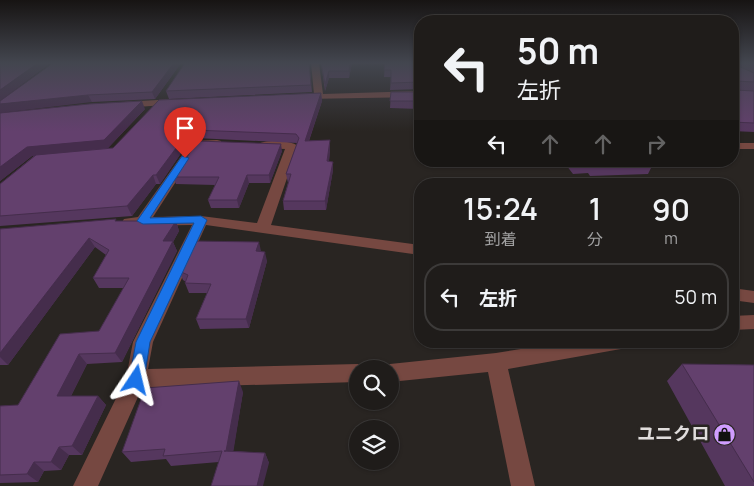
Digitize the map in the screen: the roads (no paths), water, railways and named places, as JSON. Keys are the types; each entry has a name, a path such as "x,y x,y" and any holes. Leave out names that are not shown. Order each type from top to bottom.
{"street":[{"path":"318,86 319,96"},
{"path":"292,98 414,94"},
{"path":"111,106 162,99 188,102"},
{"path":"146,117 162,99"},
{"path":"143,221 196,143 234,144"},
{"path":"254,144 292,146 263,228"},
{"path":"739,146 754,146"},
{"path":"85,486 136,380 143,342 201,220"},
{"path":"114,223 201,220 414,249"},
{"path":"739,295 754,297"},
{"path":"739,323 754,322"},
{"path":"399,372 496,362 579,348"},
{"path":"496,362 523,486"},
{"path":"136,380 349,374"}],"place":[{"name":"ユニクロ","path":"725,434"}]}
